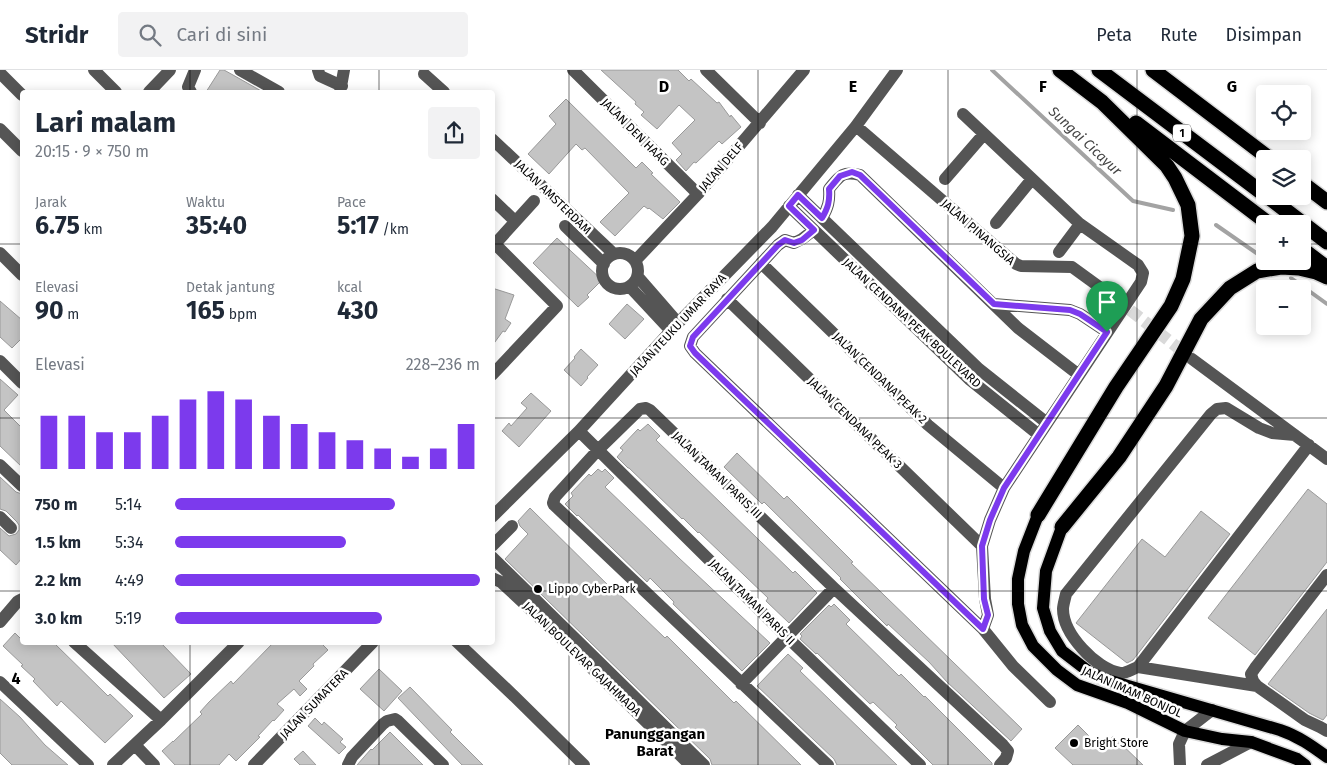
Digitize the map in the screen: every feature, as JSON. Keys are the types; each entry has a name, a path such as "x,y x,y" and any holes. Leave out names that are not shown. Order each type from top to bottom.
{"highway":[{"path":"1060,70 1102,102 1134,122 1257,215"},
{"name":"1","path":"1099,70 1256,188"},
{"path":"1153,70 1258,150"},
{"path":"1038,515 1116,387 1171,306 1183,279 1192,236 1188,205 1167,166 1102,102"},
{"path":"1311,190 1327,202"},
{"name":"1","path":"1278,205 1327,242"},
{"path":"1311,256 1327,268"},
{"path":"1062,527 1119,457 1166,386 1201,319 1230,288 1257,271 1281,267 1299,268 1327,277"}],"main road":[{"name":"JALAN IMAM BONJOL","path":"1038,515 1024,551 1018,579 1018,604 1022,625 1033,646 1057,670 1077,685 1128,704 1185,730 1222,739 1251,742 1297,759 1305,765"},
{"name":"JALAN IMAM BONJOL","path":"1062,527 1046,571 1042,608 1050,631 1062,651 1088,671 1104,679 1290,734 1309,744 1327,757"}],"street":[{"path":"94,70 114,90"},
{"path":"151,90 170,70"},
{"path":"190,90 188,87 195,70"},
{"path":"240,70 275,90"},
{"path":"318,70 320,76 341,89 344,70"},
{"name":"JALAN DEN HAAG","path":"573,70 698,194"},
{"path":"706,70 760,123"},
{"name":"JALAN DELF","path":"635,261 698,194 804,70"},
{"name":"JALAN TEUKU UMAR RAYA","path":"495,514 582,434 675,327 772,227 856,126 896,70"},
{"path":"0,73 20,93"},
{"path":"424,74 442,90"},
{"path":"964,114 1080,224 1138,266 1143,273 1141,282 1004,488 990,520 982,546 984,599 988,615 983,629"},
{"name":"JALAN PINANGSIA","path":"856,126 1016,264 1020,266 1072,267 1116,300"},
{"path":"0,129 20,148"},
{"path":"945,179 984,134"},
{"name":"JALAN AMSTERDAM","path":"495,142 614,254"},
{"path":"822,218 828,208 829,189 840,176 852,172 860,175 1018,328 1079,375"},
{"path":"996,223 1032,179"},
{"name":"JALAN CENDANA PEAK BOULEVARD","path":"798,195 979,369 1048,423"},
{"path":"495,372 556,306 495,244 534,201"},
{"path":"495,202 516,221"},
{"name":"JALAN CENDANA PEAK BOULEVARD","path":"789,206 969,379 1039,435"},
{"path":"1059,252 1080,224"},
{"name":"JALAN AMSTERDAM","path":"565,226 604,264"},
{"path":"814,230 802,240 794,243 785,240 778,245 693,337 690,346 695,353 983,629 1012,666 1050,702"},
{"path":"0,253 20,273"},
{"path":"614,254 626,254 638,266 634,282 625,289 613,288 608,285 602,276 604,264 614,254"},
{"name":"JALAN CENDANA PEAK 2","path":"761,263 928,425 1004,488"},
{"path":"634,282 675,327"},
{"name":"JALAN CENDANA PEAK 3","path":"727,299 982,546"},
{"path":"900,313 910,303"},
{"path":"994,304 1070,310 1080,314 1107,332"},
{"path":"944,356 954,345"},
{"path":"1192,359 1327,459"},
{"path":"0,362 20,381"},
{"name":"JALAN TAMAN PARIS III","path":"598,450 640,409 646,408 650,410 834,588 1003,745 1008,751 1006,758 1000,765"},
{"path":"1295,436 1272,433 1259,428 1226,408 1217,409 1210,414 1066,594 1063,610 1067,626 1075,640 1088,655 1100,664 1120,673 1138,667 1309,445"},
{"name":"JALAN TAMAN PARIS II","path":"582,434 787,637 920,765"},
{"path":"598,450 555,497 554,505 828,765"},
{"path":"0,465 20,484"},
{"path":"0,517 11,528"},
{"path":"495,543 512,526"},
{"path":"495,560 520,582 704,765"},
{"path":"1325,725 1305,720 1257,686 1251,674 1327,575"},
{"path":"495,578 520,582"},
{"name":"JALAN BOULEVAR GAJAHMADA","path":"495,579 501,582 559,636 690,765"},
{"path":"741,684 834,588"},
{"path":"0,622 20,600"},
{"path":"77,645 161,720"},
{"path":"113,765 236,645"},
{"name":"JALAN SUMATERA","path":"254,765 369,645"},
{"path":"460,645 584,765"},
{"path":"1138,667 1257,686"},
{"path":"0,682 88,765"},
{"path":"1180,765 1179,744 1185,730 1212,710"},
{"path":"348,765 352,757 383,724 395,719 443,765"},
{"path":"1206,765 1251,742"},
{"path":"135,745 154,765"}],"building":[{"path":"220,70 224,70 259,90 207,90"},
{"path":"601,70 678,70 689,81 691,79 717,103 719,102 730,117 731,115 741,127 722,144 719,141 686,171 676,160 682,154 672,143 695,120 679,105 657,129 641,115 644,112 635,104 636,102"},
{"path":"566,99 636,168 642,162 653,173 651,174 680,202 663,219 644,206 615,236 600,222 629,193 585,148 582,150 576,144 549,174 528,154 556,124 549,116"},
{"path":"557,238 602,280 587,295 589,297 578,307 533,263"},
{"path":"495,289 514,295 505,319 511,323 505,332 503,331 495,342"},
{"path":"0,301 20,318 20,340 12,348 0,337"},
{"path":"627,304 644,319 625,339 609,324"},
{"path":"581,349 598,365 581,386 564,370"},
{"path":"0,379 18,395 4,410 20,426 20,465 0,446"},
{"path":"531,393 551,411 519,447 502,431 509,423 511,426 527,408 521,403"},
{"path":"648,424 660,436 656,440 793,573 795,571 817,593 789,623 766,601 768,598 617,457 623,450 620,448 638,429 640,431"},
{"path":"737,453 784,499 787,496 853,562 851,563 1022,729 1011,741 888,624 887,626 764,502 762,504 724,467"},
{"path":"598,469 602,472 605,469 614,478 605,487 770,643 742,671 673,604 674,602 650,578 647,582 565,504 573,496 571,493 589,474 591,476"},
{"path":"0,477 20,493 20,560 16,565 0,550 0,528 9,536 16,534 19,530 19,525 6,511 0,509"},
{"path":"1308,489 1327,504 1327,562 1255,655 1208,618"},
{"path":"530,508 615,592 665,638 667,636 734,703 736,701 801,765 712,765 710,759 505,559 528,534 518,521"},
{"path":"1201,511 1230,534 1133,660 1127,663 1076,623 1142,539 1165,557"},
{"path":"834,604 850,620 846,624 899,676 901,674 925,696 992,765 933,765 895,727 897,725 873,702 870,704 800,639 802,636 800,634 829,605 831,607"},
{"path":"1327,609 1327,715 1323,720 1309,713 1268,684"},
{"path":"15,633 20,638 20,645 56,645 108,696 110,694 133,716 105,743 61,701 57,706 33,681 35,679 21,666 23,665 3,646"},
{"path":"114,645 163,645 191,674 164,698"},
{"path":"271,645 323,645 328,650 299,681 307,689 300,696 294,689 277,704 284,710 236,761 229,754 219,765 175,765 162,751 202,714 200,712 231,681 233,684"},
{"path":"788,654 803,668 800,671 897,765 837,765 834,759 757,686"},
{"path":"379,669 402,691 384,711 360,689"},
{"path":"410,687 452,730 450,732 483,765 462,765 398,698"},
{"path":"0,699 20,717 45,745 68,765 12,765 0,753"},
{"path":"315,718 322,725 324,722 343,739 340,742 346,747 339,754 308,726"},
{"path":"1078,725 1101,748 1113,736 1143,765 1073,765 1055,748"},
{"path":"390,732 423,765 357,765 371,749"},
{"path":"303,751 316,765 300,765 294,759"}],"waterway":[{"name":"Sungai Cicayur","path":"992,70 1133,201 1173,210"},
{"name":"Sungai Cicayur","path":"1216,225 1256,253"},
{"name":"Sungai Cicayur","path":"1291,278 1327,304"}],"tunnel":[{"path":"1116,299 1191,358"}],"place":[{"name":"Lippo CyberPark","path":"538,589"},
{"name":"Bright Store","path":"1074,743"}],"district":[{"name":"Panunggangan Barat","path":"655,742"}],"route":[{"path":"852,172 860,175 994,304 1070,310 1080,314 1107,332 1004,488 990,520 982,546 984,599 988,615 983,629 695,353 690,346 693,337 778,245 785,240 794,243 802,240 814,230 789,206 798,195 822,218 828,208 829,189 840,176 852,172"}]}
